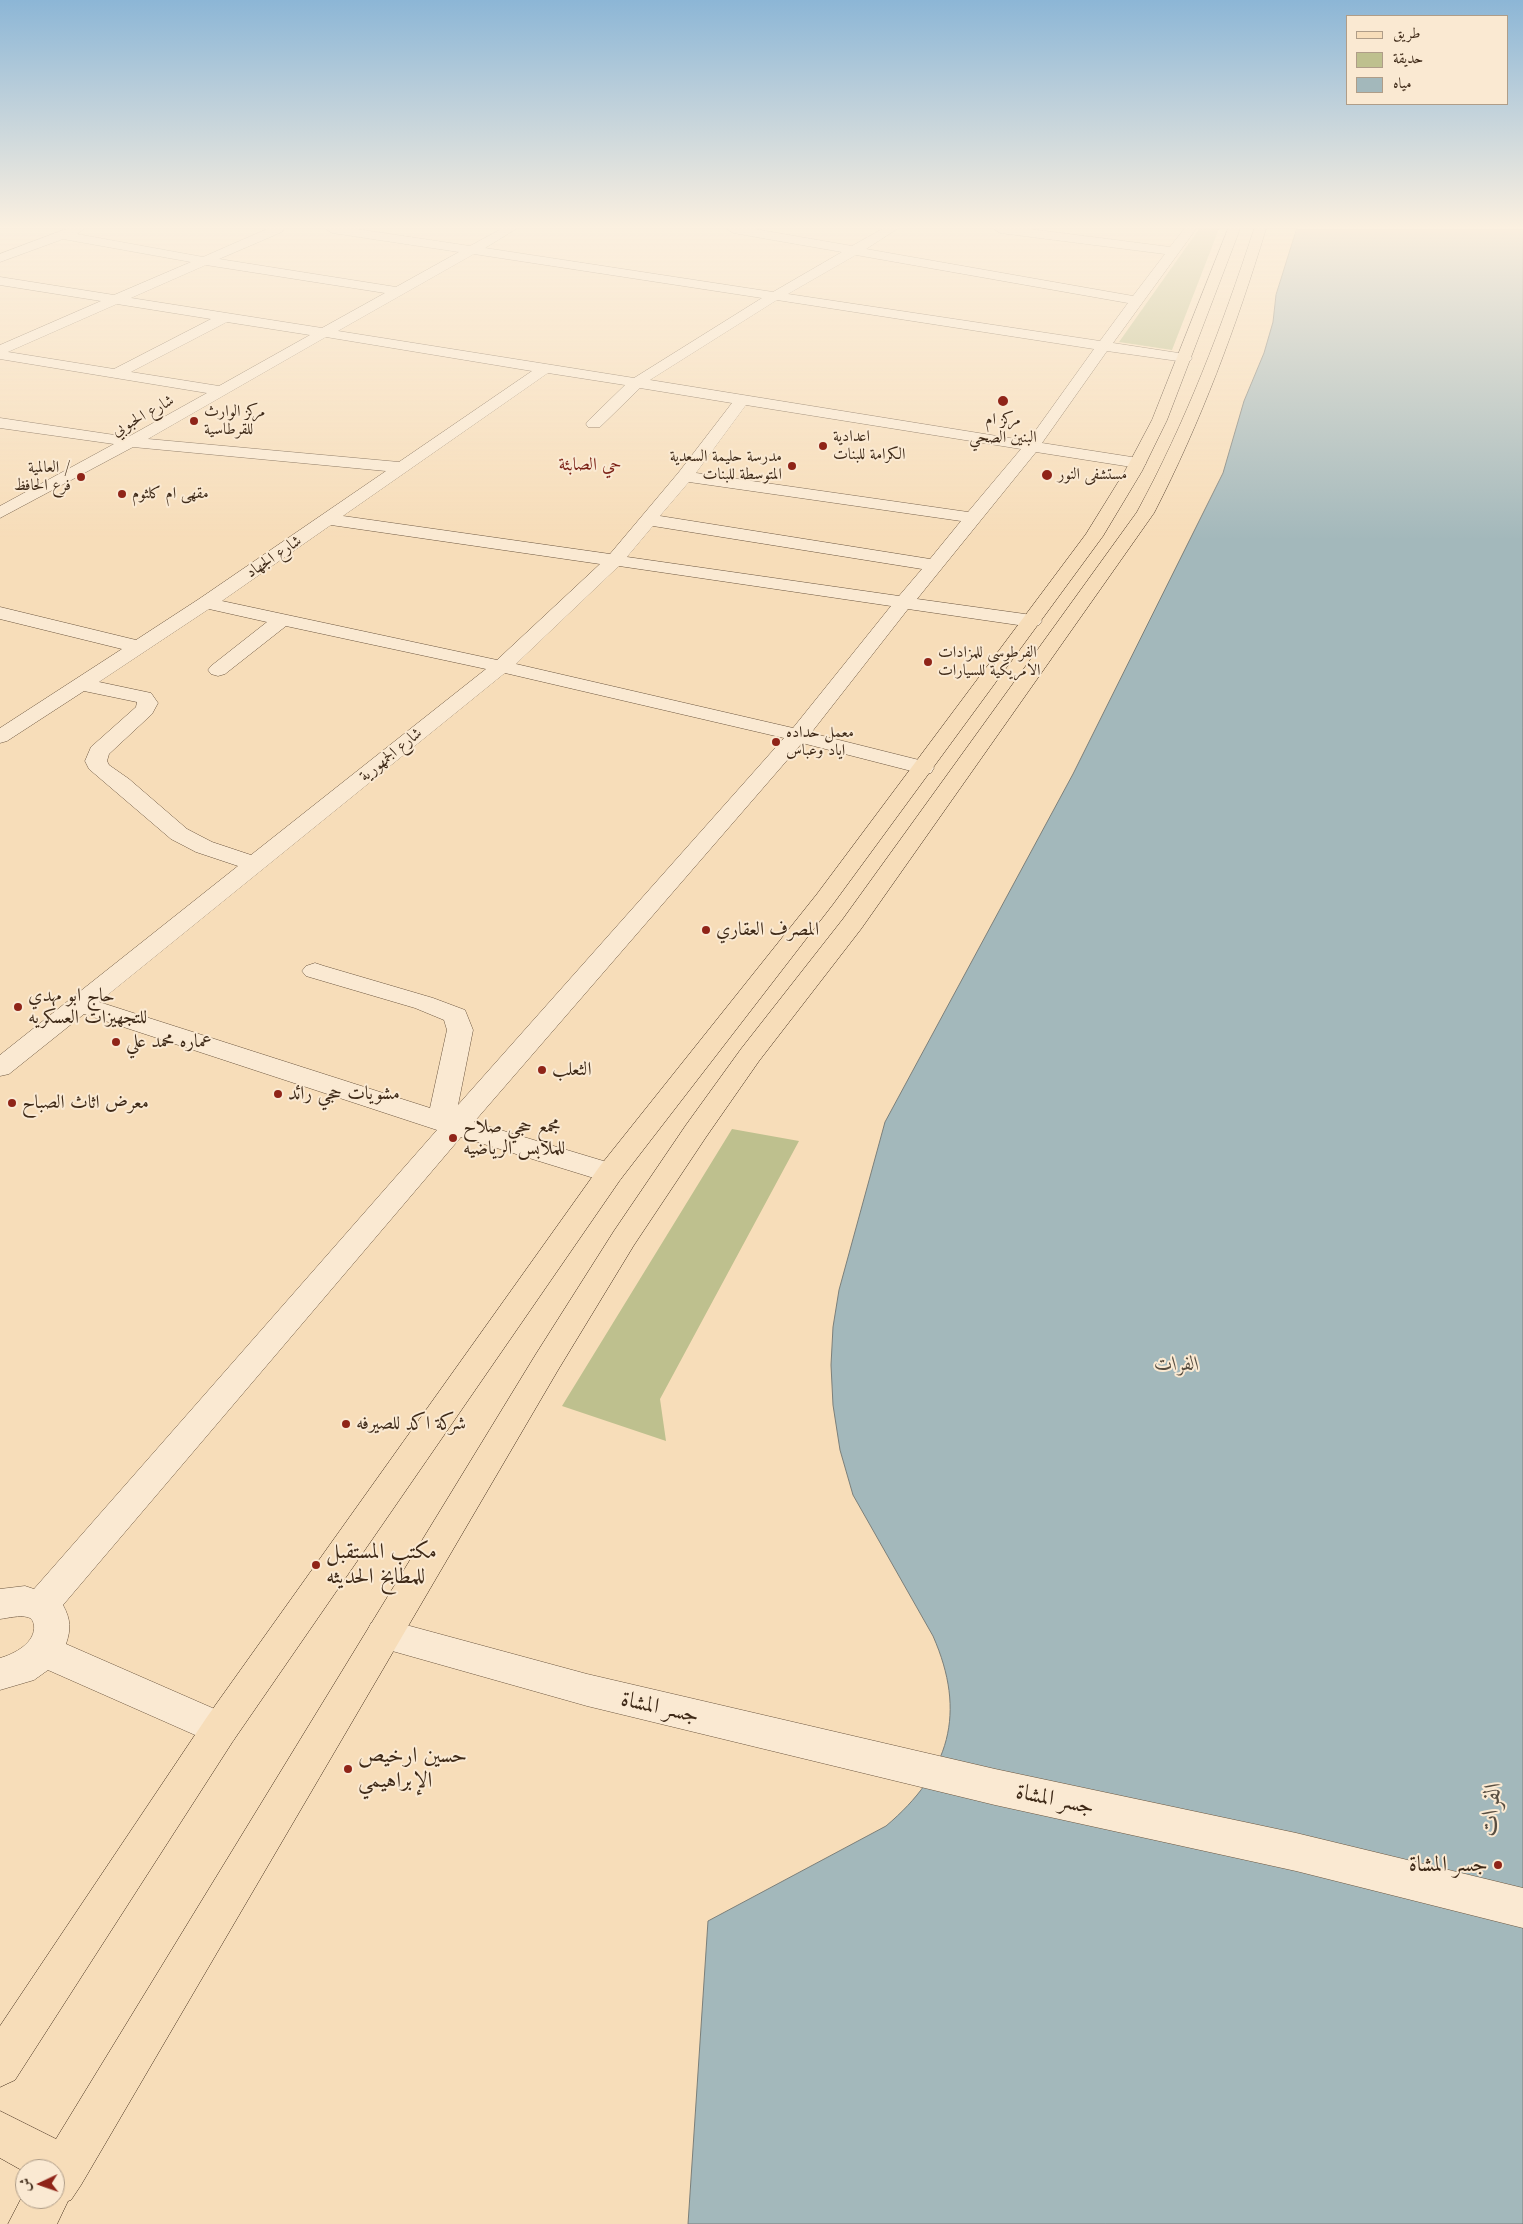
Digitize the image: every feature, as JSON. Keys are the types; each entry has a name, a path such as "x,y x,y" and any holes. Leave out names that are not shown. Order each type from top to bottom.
{"main road":[{"path":"0,2065 220,1729 610,1173 824,899 1094,536 1138,463 1164,410 1195,333"},
{"path":"65,2167 547,1362 624,1238 750,1055 857,916 1145,513 1162,482 1205,390 1226,333"},
{"path":"977,695 1010,702"},
{"path":"0,2133 28,2159"},
{"path":"31,2224 40,2209"}],"street":[{"path":"0,350 40,333"},
{"path":"116,374 195,333"},
{"path":"316,333 1138,463"},
{"path":"594,424 636,383 717,333"},
{"path":"1017,333 1185,358"},
{"path":"42,1605 448,1123 799,734 902,603 1032,446 1113,333"},
{"name":"شارع الحبوبي","path":"2,511 131,442 324,334"},
{"path":"0,338 21,341"},
{"path":"0,355 222,391"},
{"name":"شارع الجهاد","path":"0,738 84,685 206,603 544,369"},
{"name":"شارع الجمهورية","path":"0,1068 502,666 614,562 685,476 742,400"},
{"path":"0,423 131,442 402,467"},
{"path":"685,476 973,518"},
{"path":"329,519 614,562 1032,621"},
{"path":"650,520 934,564"},
{"path":"206,603 502,666 799,734 923,768"},
{"path":"0,613 140,647"},
{"path":"218,670 283,620"},
{"path":"84,685 144,697 148,703 145,710 99,752 96,761 100,769 121,784 179,834 204,847 255,864"},
{"path":"315,971 424,1003 456,1016 460,1030 448,1123"},
{"path":"80,1004 448,1123 610,1173"},
{"path":"0,1604 22,1600 42,1605 50,1614 54,1625 51,1638 44,1651 21,1668 0,1674"},
{"name":"جسر المشاة","path":"384,1634 587,1690 995,1787 1296,1852 1523,1908"},
{"path":"44,1651 220,1729"}],"green space":[{"path":"1126,333 1179,333 1172,350 1119,342"},
{"path":"732,1129 799,1141 660,1399 666,1441 562,1406"}],"water":[{"name":"الفرات","path":"1270,333 1523,333 1523,2224 688,2224 708,1921 886,1826 908,1805 925,1784 938,1762 946,1740 950,1716 949,1691 943,1664 933,1636 853,1495 840,1450 833,1405 831,1365 833,1327 839,1290 885,1122 1073,774 1223,473 1244,401 1264,353"}],"place":[{"name":"مركز ام البنين الصحي","path":"1003,401"},
{"name":"مركز الوارث للقرطاسية","path":"194,421"},
{"name":"اعدادية الكرامة للبنات","path":"823,446"},
{"name":"مدرسة حليمة السعدية المتوسطة للبنات","path":"792,466"},
{"name":"مستشفى النور","path":"1047,475"},
{"name":"العالمية / فرع الحافظ","path":"81,477"},
{"name":"مقهى ام كلثوم","path":"122,494"},
{"name":"الفرطوسي للمزادات الامريكية للسيارات","path":"928,662"},
{"name":"معمل حداده اياد وعباس","path":"776,742"},
{"name":"المصرف العقاري","path":"706,930"},
{"name":"حاج ابو مهدي للتجهيزات العسكريه","path":"18,1007"},
{"name":"عماره محمد علي","path":"116,1042"},
{"name":"الثعلب","path":"542,1070"},
{"name":"مشويات حجي رائد","path":"278,1094"},
{"name":"معرض اثاث الصباح","path":"12,1103"},
{"name":"مجمع حجي صلاح للملابس الرياضيه","path":"453,1138"},
{"name":"شركة اكد للصيرفه","path":"346,1424"},
{"name":"مكتب المستقبل للمطابخ الحديثه","path":"316,1565"},
{"name":"حسين ارخيص الإبراهيمي","path":"348,1769"},
{"name":"جسر المشاة","path":"1498,1865"}],"district":[{"name":"حي الصابئة","path":"590,465"}]}
